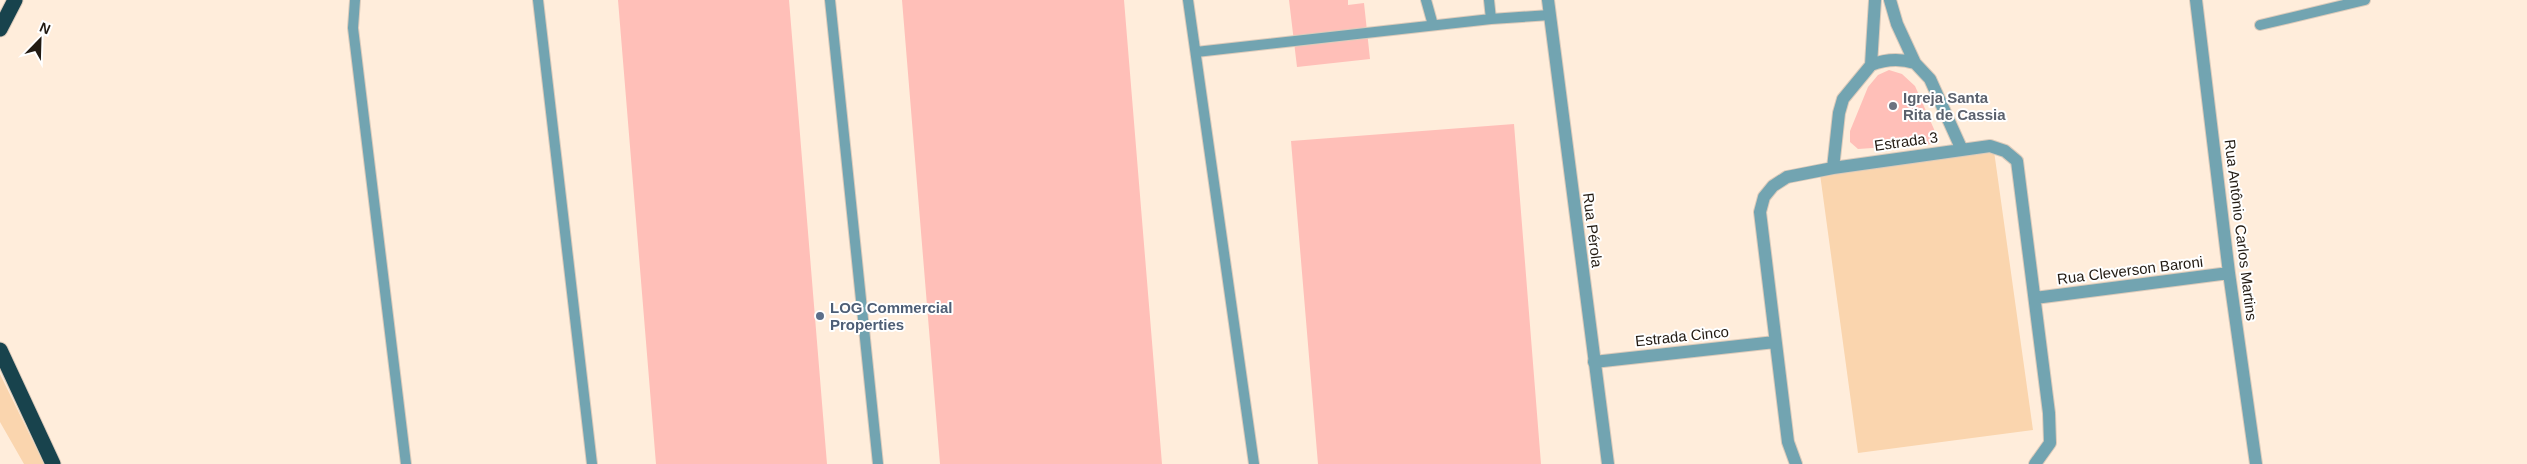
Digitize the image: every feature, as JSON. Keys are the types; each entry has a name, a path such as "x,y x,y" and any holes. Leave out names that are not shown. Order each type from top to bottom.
{"highway":[{"path":"0,29 15,0"},
{"path":"0,350 53,464"}],"street":[{"name":"Rua Pérola","path":"1548,0 1608,464"},
{"path":"1871,65 1875,0"},
{"path":"1890,0 1897,24 1915,63 1930,80 1962,150"},
{"name":"Rua Antônio Carlos Martins","path":"2196,0 2228,273 2256,464"},
{"path":"1833,168 1839,113 1843,99 1871,65 1883,60 1902,59 1915,63"},
{"name":"Estrada 3","path":"1796,464 1788,442 1775,342 1760,212 1764,197 1773,186 1787,177 1833,168 1990,146 2005,151 2017,161 2049,412 2050,443 2035,464"},
{"name":"Rua Cleverson Baroni","path":"2035,298 2228,273"},
{"name":"Estrada Cinco","path":"1594,362 1775,342"}],"lane":[{"path":"355,0 353,28 406,464"},
{"path":"538,0 592,464"},
{"path":"830,0 878,464"},
{"path":"1188,0 1254,464"},
{"path":"1426,0 1433,25"},
{"path":"1489,0 1491,19"},
{"path":"2260,25 2366,0"},
{"path":"1196,52 1433,25 1550,15"}],"shaded area":[{"path":"1994,151 2033,430 1858,453 1820,174"},
{"path":"0,374 44,464 24,464 0,422"}],"building":[{"path":"618,0 789,0 827,464 656,464"},
{"path":"902,0 1124,0 1162,464 940,464"},
{"path":"1289,0 1348,0 1348,5 1364,3 1370,59 1297,67"},
{"name":"Igreja Santa Rita de Cassia","path":"1889,70 1902,74 1915,86 1937,136 1932,144 1858,149 1850,142 1850,131 1868,87 1878,75"},
{"path":"1514,124 1541,464 1318,464 1291,141"}],"place":[{"name":"Igreja Santa Rita de Cassia","path":"1893,106"},
{"name":"LOG Commercial Properties","path":"820,316"}]}
